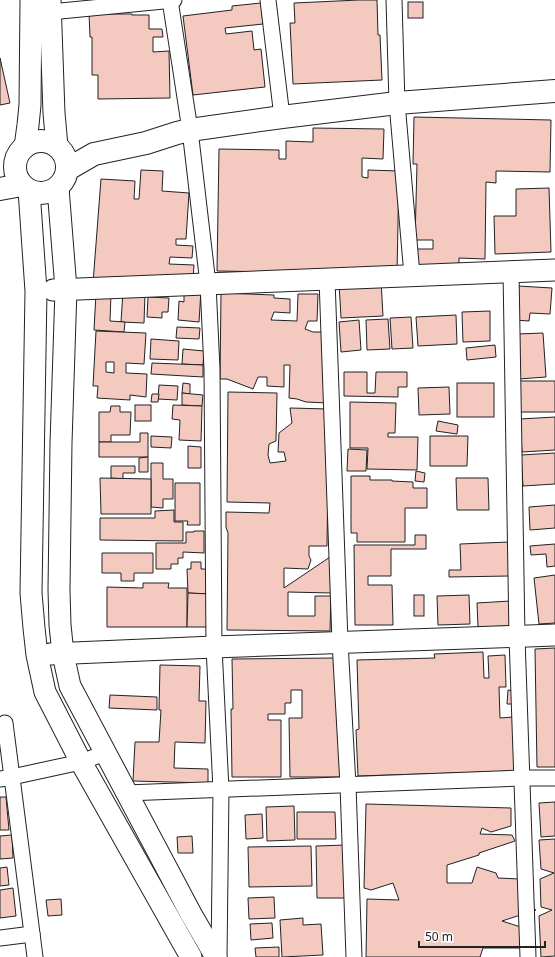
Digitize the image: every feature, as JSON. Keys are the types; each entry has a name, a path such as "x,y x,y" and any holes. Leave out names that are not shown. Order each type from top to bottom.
{"main road":[{"path":"30,0 30,105 28,125 22,150 16,161 15,170 18,178 26,188 36,291 31,593 38,655 45,692 82,762 191,957"},
{"path":"50,6 54,113 61,164 66,289 61,443 59,590 63,654 70,686 191,914 216,957"},
{"path":"0,189 26,188 39,193 49,192 61,164 84,143 97,139 140,132 183,132 282,117 397,103 555,91"},
{"path":"0,167 31,143 38,141 51,143 61,164"},
{"path":"36,291 555,270"},
{"path":"31,593 59,590"},
{"path":"38,655 340,642 555,635"}],"street":[{"path":"50,6 171,0 183,132 208,284 212,369 214,647 221,790 219,957"},
{"path":"268,0 282,117"},
{"path":"394,0 397,103 412,276"},
{"path":"511,271 517,637 528,957"},
{"path":"327,279 340,642 348,785 354,957"},
{"path":"5,723 6,778 35,957"},
{"path":"6,778 82,762 105,753"},
{"path":"126,793 555,778"},
{"path":"0,938 32,934"}],"building":[{"path":"377,0 382,80 293,84 290,23 295,23 294,3"},
{"path":"408,2 423,2 423,18 408,18"},
{"path":"261,3 263,24 225,28 226,34 252,31 254,50 261,49 265,87 193,95 183,16 232,10 232,6"},
{"path":"89,14 149,15 149,29 162,29 163,37 153,37 153,52 169,51 170,98 98,99 98,75 92,75 92,37 90,37"},
{"path":"0,58 10,103 0,105"},
{"path":"414,117 551,120 550,172 496,171 496,183 486,182 485,259 459,258 459,269 413,268 414,249 433,249 433,240 415,240 417,164 413,164"},
{"path":"313,128 384,129 383,159 362,158 362,177 368,178 368,170 399,171 397,274 217,271 219,149 279,150 279,159 286,159 286,141 313,142"},
{"path":"141,170 163,171 162,191 189,193 186,239 176,239 176,245 193,246 192,258 170,257 169,264 194,265 193,279 93,283 101,179 135,181 134,199 139,199"},
{"path":"549,188 551,252 495,254 494,216 516,216 516,189"},
{"path":"381,280 383,316 341,318 339,283"},
{"path":"518,286 552,288 550,314 530,313 529,321 515,320"},
{"path":"184,289 201,290 199,322 178,320 179,301 184,302"},
{"path":"123,291 145,293 144,323 121,322"},
{"path":"96,293 111,294 110,321 125,322 124,332 94,330"},
{"path":"221,293 274,295 274,298 290,299 290,313 274,312 271,320 297,321 298,294 318,294 317,321 308,321 305,329 313,332 328,332 327,403 306,402 289,398 290,365 284,365 284,387 267,386 267,377 258,377 253,389 227,379 220,379"},
{"path":"148,297 169,298 168,312 162,312 162,318 147,317"},
{"path":"490,311 490,341 463,342 462,312"},
{"path":"456,315 457,344 418,346 416,317"},
{"path":"411,317 413,348 392,349 390,318"},
{"path":"388,319 390,349 367,350 366,320"},
{"path":"359,320 361,350 341,352 339,322"},
{"path":"177,327 200,328 199,339 176,338"},
{"path":"96,331 146,333 144,364 126,363 126,373 147,374 146,397 130,395 130,400 97,398 98,386 93,386","holes":["106,362 114,362 114,373 106,372"]},
{"path":"543,333 546,377 519,379 517,334"},
{"path":"151,339 179,341 178,360 150,359"},
{"path":"495,345 496,357 467,360 466,348"},
{"path":"183,349 204,351 203,365 182,364"},
{"path":"152,363 203,365 203,377 151,374"},
{"path":"344,372 367,372 367,393 375,393 376,372 407,372 407,387 398,387 398,397 344,396"},
{"path":"519,381 555,381 555,412 520,412"},
{"path":"183,383 190,384 190,394 182,393"},
{"path":"457,383 494,383 494,417 457,417"},
{"path":"159,385 178,386 177,400 158,399"},
{"path":"449,387 450,414 419,415 418,388"},
{"path":"228,392 277,393 276,441 269,444 268,455 270,463 286,461 284,452 278,452 279,433 292,423 290,408 329,409 327,546 309,546 309,556 311,560 308,569 284,568 284,588 333,555 332,593 288,592 288,616 315,616 315,596 331,596 330,631 227,630 228,533 226,527 226,512 269,513 270,503 227,502"},
{"path":"182,393 203,395 202,406 182,405"},
{"path":"152,394 159,394 158,402 151,402"},
{"path":"350,402 396,403 395,433 388,433 388,437 418,437 417,470 367,469 368,448 350,448"},
{"path":"135,405 151,405 151,421 135,421"},
{"path":"173,405 202,406 201,441 179,440 180,420 172,419"},
{"path":"111,406 120,406 120,412 131,412 130,435 111,435 111,442 99,442 99,412 110,412"},
{"path":"555,417 555,450 522,452 520,419"},
{"path":"438,421 458,425 457,434 436,431"},
{"path":"140,433 148,433 148,457 99,457 99,442 140,442"},
{"path":"151,436 172,437 171,448 151,447"},
{"path":"430,436 468,436 467,466 430,466"},
{"path":"188,446 201,447 201,468 188,468"},
{"path":"348,449 367,450 366,471 347,471"},
{"path":"555,453 555,484 523,486 521,455"},
{"path":"148,457 148,472 139,472 139,458"},
{"path":"151,463 163,463 163,479 173,479 173,499 163,499 163,508 151,507"},
{"path":"111,466 135,466 135,473 123,473 123,479 111,478"},
{"path":"416,471 425,473 424,482 415,481"},
{"path":"351,476 370,476 370,480 413,482 413,488 427,488 427,508 405,508 405,542 357,542 357,533 351,533"},
{"path":"100,478 151,479 151,514 101,514"},
{"path":"456,478 488,478 489,510 457,510"},
{"path":"175,483 200,483 200,525 187,525 188,521 175,521"},
{"path":"555,505 555,528 530,530 529,507"},
{"path":"174,510 174,522 183,522 183,541 100,540 100,518 155,518 155,511"},
{"path":"204,531 204,553 183,552 183,558 178,558 178,564 171,564 171,569 156,569 156,543 186,543 186,532"},
{"path":"415,535 426,535 426,549 391,549 391,576 368,576 368,585 392,585 393,625 355,625 354,545 415,545"},
{"path":"509,542 510,576 449,577 449,570 461,570 460,544"},
{"path":"555,544 555,566 547,567 546,554 531,555 530,546"},
{"path":"102,553 153,553 153,573 134,573 134,581 121,581 121,573 102,573"},
{"path":"191,562 201,562 201,569 211,569 211,594 188,593 187,569 191,569"},
{"path":"555,575 555,623 539,624 534,578"},
{"path":"143,583 169,583 168,588 187,588 187,627 107,627 107,587 143,588"},
{"path":"188,593 211,594 210,627 187,627"},
{"path":"414,595 424,595 424,616 414,616"},
{"path":"469,595 470,624 438,625 437,596"},
{"path":"510,601 511,626 478,627 477,603"},
{"path":"555,648 555,767 537,767 535,649"},
{"path":"483,652 484,678 489,678 488,656 505,655 506,687 499,687 500,718 513,717 515,771 358,776 356,730 359,729 357,660 435,658 434,654"},
{"path":"335,658 343,777 290,777 289,718 302,718 302,690 291,690 291,703 285,703 285,714 268,714 268,720 281,720 281,777 232,777 232,659"},
{"path":"160,665 200,666 199,701 206,701 205,743 175,742 174,768 208,769 208,783 133,781 135,742 159,742 161,710 159,710"},
{"path":"508,690 515,691 515,704 507,704"},
{"path":"110,695 157,697 157,710 109,708"},
{"path":"0,797 6,797 9,830 0,830"},
{"path":"555,802 555,836 541,837 539,803"},
{"path":"366,804 511,808 511,826 491,832 482,828 480,834 512,835 515,841 479,853 479,855 447,865 447,883 472,883 477,867 496,873 498,878 520,879 519,905 536,910 502,921 527,929 527,948 483,948 480,957 366,957 367,899 399,900 393,883 371,890 364,888"},
{"path":"294,806 295,840 267,841 266,807"},
{"path":"297,812 335,812 336,839 297,839"},
{"path":"262,814 263,838 246,839 245,815"},
{"path":"12,835 13,858 0,859 0,836"},
{"path":"192,836 193,853 178,853 177,837"},
{"path":"555,839 555,956 541,957 539,916 552,910 541,907 540,879 554,873 541,869 539,840"},
{"path":"347,845 348,898 317,898 316,846"},
{"path":"311,846 312,886 249,887 248,847"},
{"path":"7,867 9,885 0,886 0,868"},
{"path":"13,888 16,916 0,918 0,890"},
{"path":"274,897 275,918 249,919 248,898"},
{"path":"61,899 62,915 48,916 46,900"},
{"path":"303,918 303,925 321,924 323,955 282,957 280,920"},
{"path":"272,923 273,938 251,940 250,924"},
{"path":"279,947 279,957 256,957 255,948"}]}
